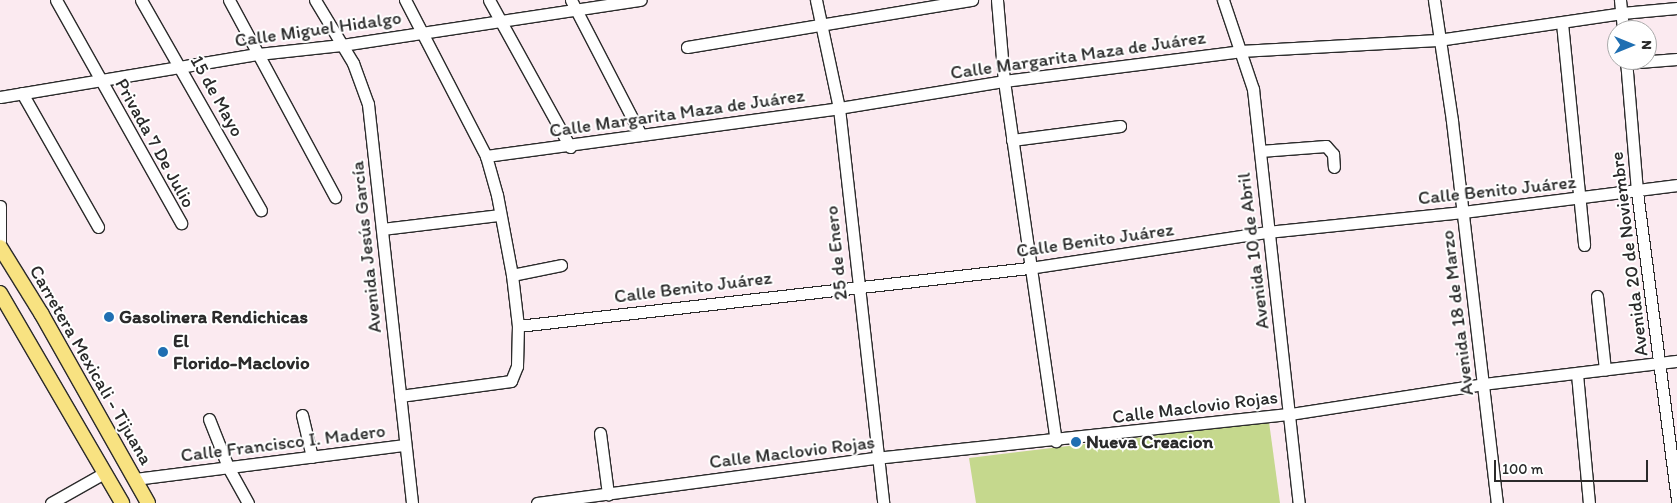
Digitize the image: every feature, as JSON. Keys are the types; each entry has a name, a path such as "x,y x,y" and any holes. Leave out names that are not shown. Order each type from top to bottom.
{"main road":[{"name":"Carretera Mexicali - Tijuana","path":"0,247 148,503"},
{"path":"0,293 122,503"}],"street":[{"name":"Privada 7 De Julio","path":"56,0 180,223"},
{"name":"15 de Mayo","path":"141,0 261,210"},
{"path":"229,0 335,197"},
{"name":"Avenida Jesús García","path":"316,0 342,45 368,104 412,503"},
{"path":"400,396 511,381 516,376 518,326 512,275 486,156 424,33 405,0"},
{"path":"490,0 570,146"},
{"path":"571,0 642,135"},
{"name":"Calle Miguel Hidalgo","path":"0,97 258,54 342,45 641,0"},
{"name":"25 de Enero","path":"816,0 839,108 856,286 882,503"},
{"path":"687,47 972,0"},
{"path":"997,0 1004,80 1029,268 1056,441"},
{"name":"Avenida 10 de Abril","path":"1223,0 1253,89 1267,232 1299,503"},
{"name":"Avenida 18 de Marzo","path":"1434,0 1463,212 1498,503"},
{"path":"1620,0 1622,20"},
{"name":"Calle Margarita Maza de Juárez","path":"486,156 839,108 1004,80 1240,51 1438,40 1622,13 1677,8"},
{"path":"1562,23 1581,198 1584,245"},
{"path":"1657,60 1677,59"},
{"name":"Avenida 20 de Noviembre","path":"1627,70 1637,192 1660,363 1673,430 1677,502"},
{"path":"22,93 98,227"},
{"path":"1012,140 1120,126"},
{"path":"1260,151 1326,146 1333,154 1334,167"},
{"name":"Calle Benito Juárez","path":"518,326 856,286 1029,268 1267,232 1463,212 1677,186"},
{"path":"0,206 0,241"},
{"path":"382,229 500,215"},
{"path":"512,275 561,265"},
{"path":"1597,296 1605,370"},
{"name":"Calle Maclovio Rojas","path":"537,503 561,502 876,458 1056,441 1290,414 1483,384 1677,361"},
{"path":"1577,374 1589,503"},
{"path":"302,416 312,457"},
{"path":"209,419 228,467 248,503"},
{"path":"600,433 608,494"},
{"name":"Calle Francisco I. Madero","path":"135,479 405,445"},
{"path":"51,503 104,473"}],"green space":[{"path":"1269,422 1280,503 976,503 969,458"}],"place":[{"name":"Gasolinera Rendichicas","path":"109,317"},
{"name":"El Florido-Maclovio","path":"163,352"},
{"name":"Nueva Creacion","path":"1076,442"}]}
